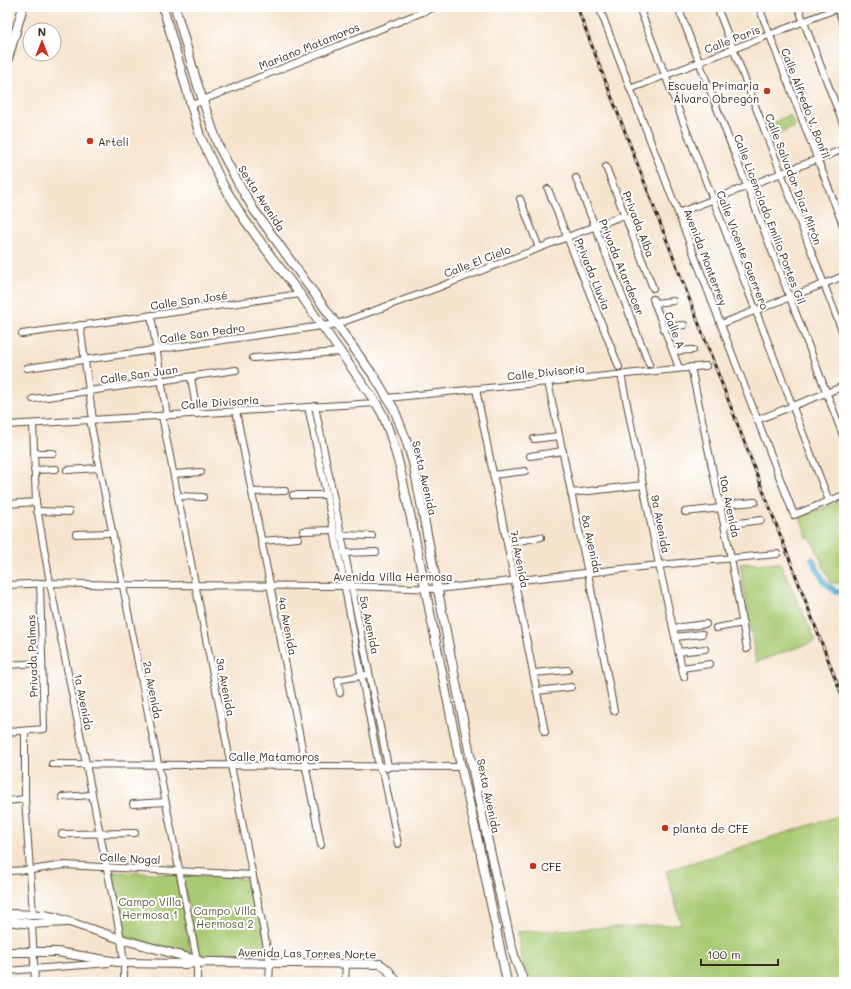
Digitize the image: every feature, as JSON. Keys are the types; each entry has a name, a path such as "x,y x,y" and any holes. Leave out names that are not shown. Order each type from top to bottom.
{"main road":[{"path":"7,62 23,7"},
{"name":"Sexta Avenida","path":"163,7 200,136 222,183 244,219 300,294 376,403 391,437 399,464 412,523 460,767 478,840 507,982"},
{"name":"Sexta Avenida","path":"175,7 218,145 237,181 254,210 376,379 394,409 405,437 413,462 480,805 511,944 524,982"},
{"name":"Avenida Las Torres Norte","path":"7,914 33,914 54,917 197,962 380,964 387,969 397,982"},
{"name":"Avenida Las Torres Norte","path":"7,921 32,924 70,922"},
{"path":"7,952 57,952 122,962 197,962"}],"street":[{"name":"Mariano Matamoros","path":"192,106 203,100 435,7"},
{"name":"Avenida Monterrey","path":"599,7 794,515 829,501"},
{"name":"Calle Vicente Guerrero","path":"639,7 829,501"},
{"name":"Calle Licenciado Emilio Portes Gil","path":"678,7 844,438"},
{"name":"Calle Salvador Díaz Mirón","path":"717,7 844,336"},
{"name":"Calle Alfredo V. Bonfil","path":"759,7 844,228"},
{"path":"798,7 844,126"},
{"name":"Calle París","path":"630,89 838,8"},
{"path":"838,8 844,26"},
{"path":"678,213 844,149"},
{"name":"Privada Alba","path":"606,167 653,288"},
{"name":"Privada Atardecer","path":"576,178 649,364"},
{"name":"Privada Lluvia","path":"548,189 620,367"},
{"path":"520,199 539,248"},
{"name":"Calle El Cielo","path":"322,326 337,324 437,288 624,215"},
{"path":"721,324 844,276"},
{"name":"Calle San José","path":"22,334 300,294"},
{"name":"Calle A","path":"673,301 654,301 679,368"},
{"name":"3a Avenida","path":"151,315 162,381 165,416 174,474 270,963 269,982"},
{"name":"2a Avenida","path":"80,325 99,468 197,962 197,982"},
{"name":"Calle San Pedro","path":"28,368 322,326"},
{"path":"663,327 684,326"},
{"path":"673,351 693,350"},
{"path":"253,358 340,352"},
{"name":"Calle Divisoria","path":"387,398 706,366"},
{"name":"10a Avenida","path":"691,367 731,558 747,649"},
{"name":"Calle San Juan","path":"33,399 236,370"},
{"name":"9a Avenida","path":"621,374 659,565 684,677"},
{"path":"191,377 197,414"},
{"name":"8a Avenida","path":"548,382 588,572 614,711"},
{"path":"757,420 844,386"},
{"name":"7a Avenida","path":"476,389 545,732"},
{"name":"Calle Divisoria","path":"7,425 376,403"},
{"name":"5a Avenida","path":"315,406 333,530 379,767 384,776 398,844"},
{"name":"5a Avenida","path":"308,407 324,470"},
{"name":"4a Avenida","path":"236,411 321,845"},
{"name":"1a Avenida","path":"33,424 37,510 50,583 121,939 124,982"},
{"path":"534,439 560,436"},
{"path":"530,456 563,451"},
{"path":"34,453 53,453"},
{"path":"67,470 99,468"},
{"path":"34,470 56,470"},
{"path":"493,475 525,471"},
{"path":"174,474 201,472"},
{"path":"571,493 643,486"},
{"path":"252,492 285,491"},
{"path":"293,495 329,498"},
{"path":"829,501 844,495"},
{"path":"178,496 203,497"},
{"name":"5a Avenida","path":"329,498 341,535 388,766"},
{"path":"7,504 36,502"},
{"path":"686,512 754,502"},
{"path":"37,510 69,512"},
{"path":"724,525 761,520"},
{"path":"303,531 333,530"},
{"path":"76,534 112,533"},
{"path":"341,535 372,536"},
{"path":"507,543 541,537"},
{"path":"261,541 298,538"},
{"path":"344,553 376,552"},
{"name":"Avenida Villa Hermosa","path":"7,585 50,583 122,585 270,585 437,589 588,572 777,554"},
{"name":"Privada Palmas","path":"25,731 44,729 40,583"},
{"path":"716,628 743,623"},
{"path":"673,628 706,624"},
{"path":"675,637 702,634"},
{"path":"678,652 705,649"},
{"path":"7,665 41,663"},
{"path":"682,668 710,664"},
{"path":"533,673 568,670"},
{"path":"340,693 338,680 369,674"},
{"path":"537,691 571,687"},
{"path":"7,732 25,731 26,799 33,914"},
{"name":"Calle Matamoros","path":"52,764 460,767"},
{"path":"384,776 388,766"},
{"path":"62,797 92,795"},
{"path":"7,801 26,799"},
{"path":"133,804 165,802"},
{"path":"62,834 135,832"},
{"name":"Calle Nogal","path":"7,871 31,870 61,865 253,875"},
{"path":"32,924 35,982"},
{"path":"7,971 122,962"},
{"path":"345,982 346,964"}],"green space":[{"path":"790,115 795,127 773,136 768,124"},
{"path":"844,500 844,583 831,583 812,540 807,537 800,517"},
{"path":"780,563 816,641 756,662 740,564"},
{"path":"844,814 844,982 532,982 522,963 517,932 681,924 666,871"},
{"name":"Campo Villa Hermosa 1","path":"113,872 176,874 191,954 122,936"},
{"name":"Campo Villa Hermosa 2","path":"182,875 252,879 268,956 199,955"}],"waterway":[{"path":"812,559 824,582 836,592 844,592"}],"railway":[{"path":"577,7 844,701"}],"place":[{"name":"Escuela Primaria Álvaro Obregón","path":"767,91"},
{"name":"Arteli","path":"90,141"},
{"name":"planta de CFE","path":"665,828"},
{"name":"CFE","path":"533,866"}]}
